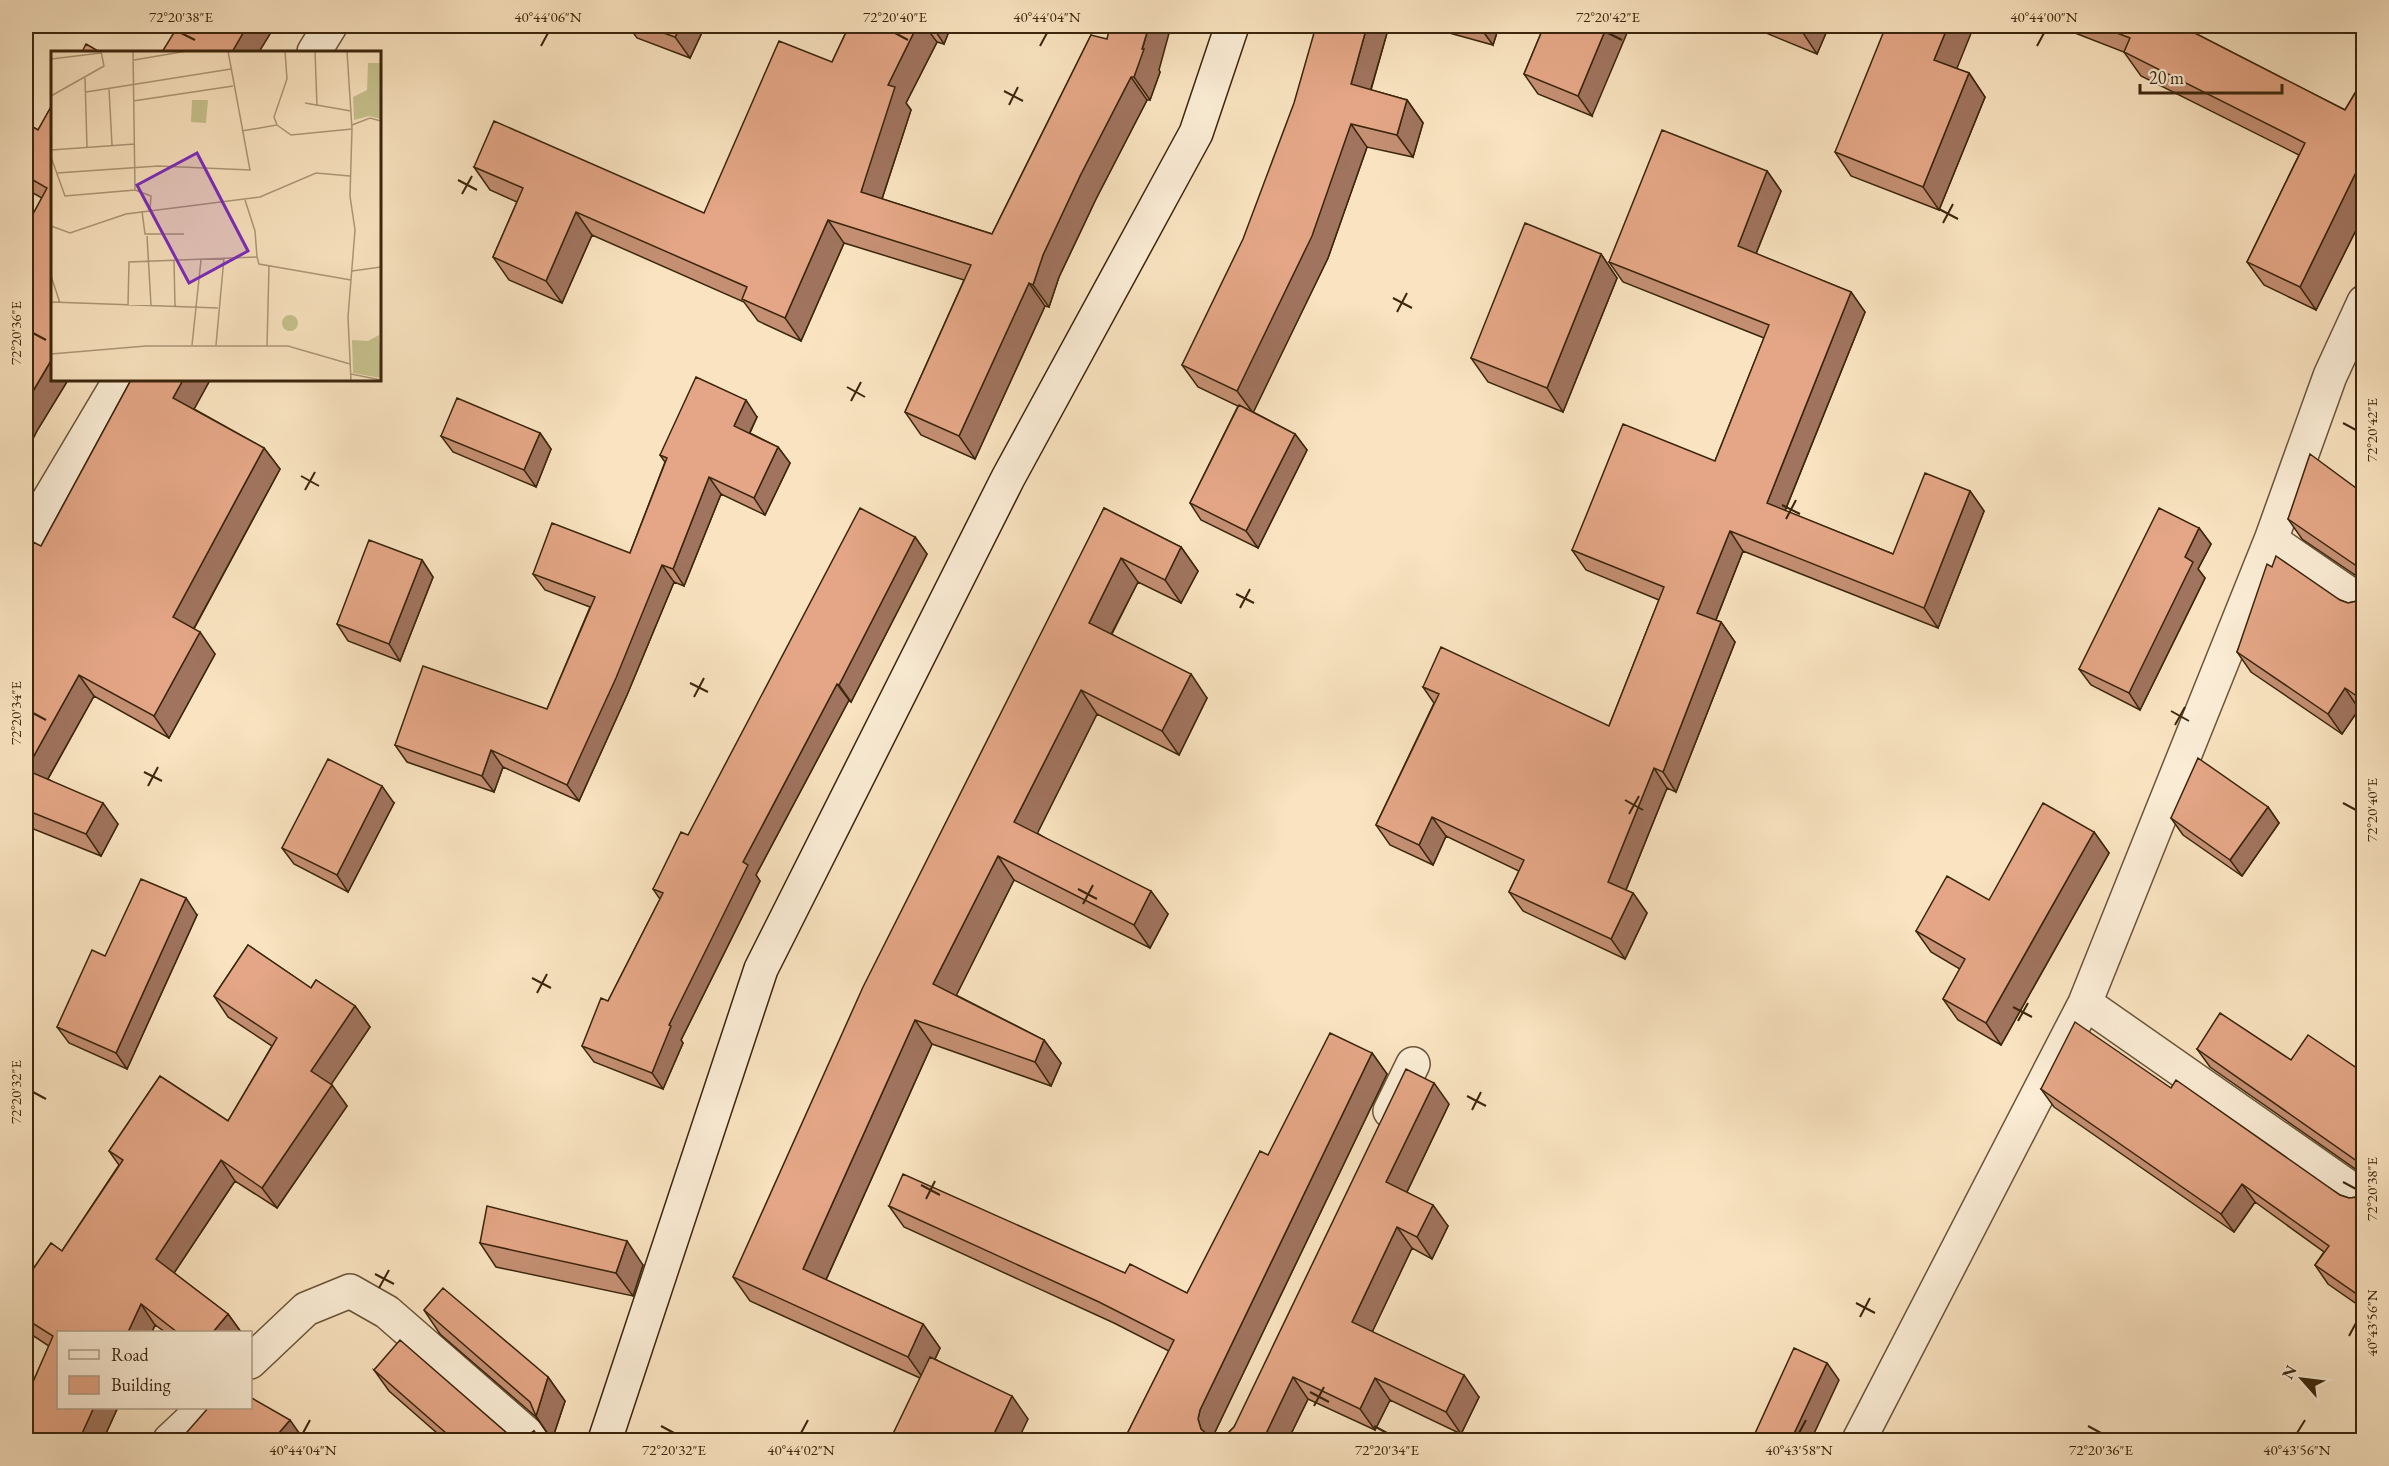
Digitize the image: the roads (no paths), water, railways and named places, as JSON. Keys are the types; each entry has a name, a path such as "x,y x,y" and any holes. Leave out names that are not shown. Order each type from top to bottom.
{"street":[{"path":"315,51 330,26"},
{"path":"605,1440 761,969 1008,478 1196,133 1232,26"},
{"path":"1859,1440 2085,1003 2271,540 2330,376 2364,302"},
{"path":"26,538 119,381"},
{"path":"2271,540 2364,604"},
{"path":"2085,1003 2364,1198"},
{"path":"1377,1139 1413,1064"},
{"path":"252,1360 306,1309 350,1291 387,1312 534,1440"},
{"path":"170,1440 202,1409"}]}
